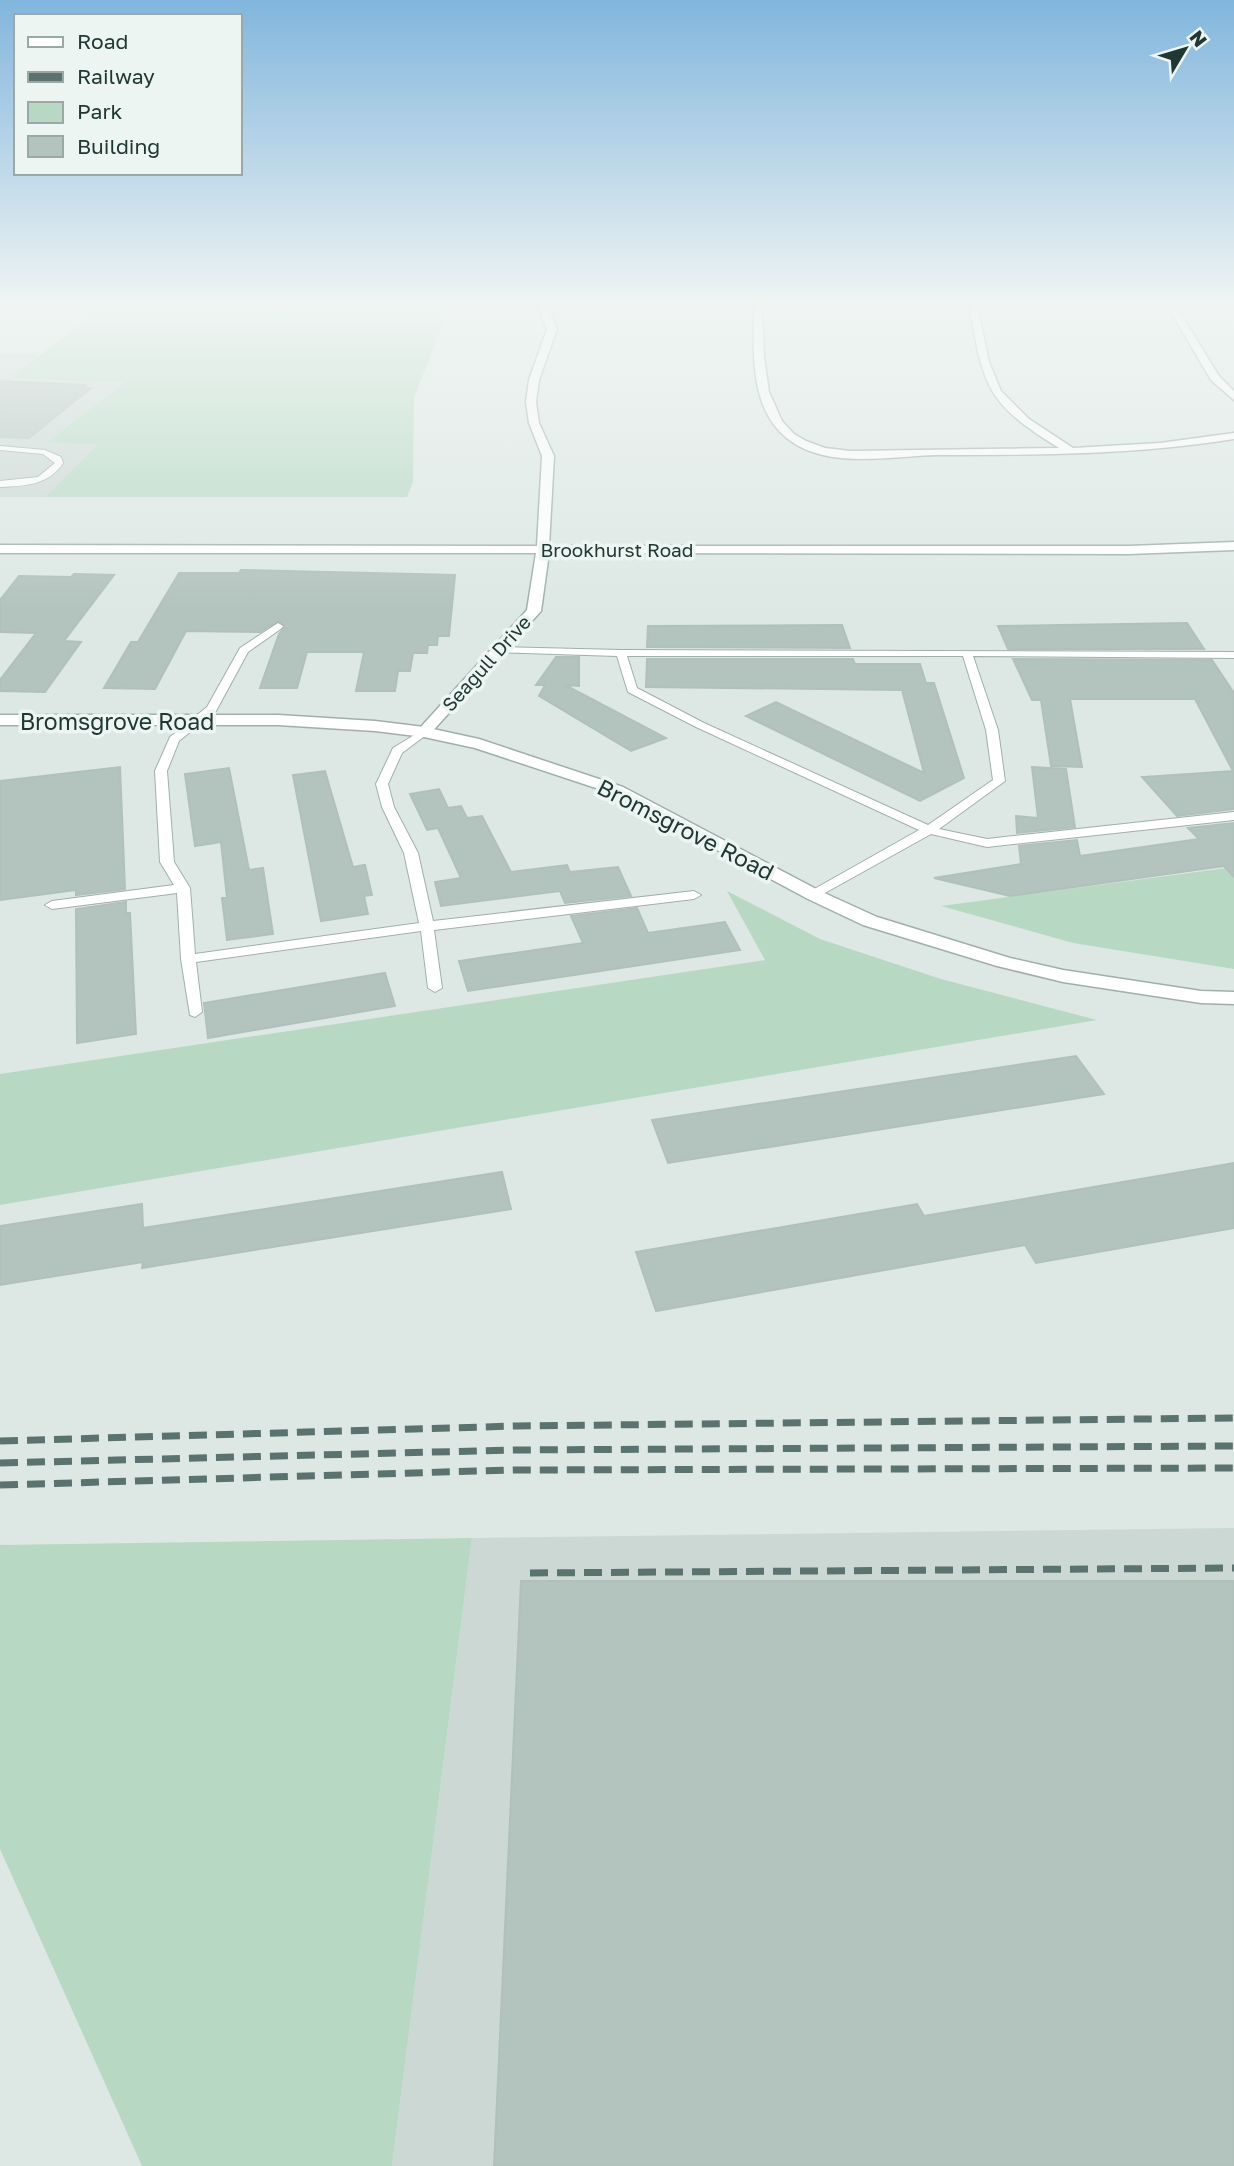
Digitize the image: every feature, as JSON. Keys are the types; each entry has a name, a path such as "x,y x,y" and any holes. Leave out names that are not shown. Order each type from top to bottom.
{"street":[{"name":"Seagull Drive","path":"424,732 534,611 543,549 548,456 534,423 532,406"},
{"path":"769,406 789,435 811,447 850,452 1071,451 1144,447 1234,436"},
{"path":"1010,406 1022,419 1071,451"},
{"name":"Brookhurst Road","path":"0,549 1129,550 1234,546"},
{"name":"Bromsgrove Road","path":"0,720 320,722 424,732 479,744 618,790 814,895 870,921 1004,962 1108,984 1201,997 1234,998"}],"lane":[{"path":"0,448 45,452 58,459 59,463 56,469 38,480 0,484"},
{"path":"195,1012 183,888 167,862 161,771 174,739 212,709 244,650 278,626"},
{"path":"498,650 621,653 1234,655"},
{"path":"621,653 632,690 700,725 929,830 987,843 1234,816"},
{"path":"814,895 929,830 999,781 992,730 967,653"},
{"path":"424,732 397,751 383,784 387,807 411,853 427,927 435,988"},
{"path":"52,905 183,888"},
{"path":"188,959 318,939 694,895"}],"shaded area":[{"path":"0,406 93,406 48,441 98,445 45,497 0,497"},
{"path":"1234,1528 1234,2166 392,2166 472,1538"}],"green space":[{"path":"94,406 414,406 413,482 407,497 45,497 97,445 47,442"},
{"path":"1234,867 1234,969 1073,943 941,906"},
{"path":"727,891 820,939 941,979 1097,1020 0,1205 0,1074 765,960"},
{"path":"472,1538 392,2166 142,2166 0,1849 0,1545"}],"building":[{"path":"0,406 69,406 29,438 0,437"},
{"path":"241,570 455,575 449,636 438,636 437,645 428,645 427,653 413,653 410,671 398,671 395,691 356,691 364,652 307,652 297,688 260,688 279,634 285,627 279,621 260,632 186,631 155,689 104,688 131,642 138,642 179,573 239,573"},
{"path":"74,574 114,575 64,641 81,642 45,692 0,691 0,680 36,633 0,632 0,600 19,576 71,577"},
{"path":"1187,623 1204,649 1008,649 998,626"},
{"path":"842,625 850,648 647,647 648,626"},
{"path":"556,657 579,657 579,686 565,685 666,738 631,751 539,696 545,685 536,685"},
{"path":"647,659 853,659 855,664 920,664 926,683 934,683 964,778 920,801 746,716 776,702 924,773 902,690 646,687"},
{"path":"1013,659 1212,660 1234,693 1234,809 1177,816 1142,777 1233,771 1195,699 1070,699 1082,767 1051,766 1041,700 1032,700"},
{"path":"120,767 125,889 76,895 76,890 0,900 0,781"},
{"path":"1032,767 1066,769 1075,827 1017,833 1016,816 1038,818"},
{"path":"229,768 249,870 263,868 273,934 227,940 222,898 227,898 221,842 195,846 185,774"},
{"path":"325,771 353,867 365,865 372,895 364,896 368,914 321,921 293,775"},
{"path":"439,789 448,808 461,806 467,818 482,816 511,872 567,865 570,872 618,867 631,896 565,903 560,891 441,906 435,882 461,878 438,828 427,830 410,794"},
{"path":"1234,823 1234,877 1224,866 1010,896 934,878 1021,864 1019,846 1077,840 1080,856 1199,839 1188,828"},
{"path":"126,902 126,913 130,913 136,1034 77,1043 76,909"},
{"path":"637,908 648,933 725,922 740,950 468,991 459,961 583,943 571,916"},
{"path":"385,973 395,1006 208,1038 204,1003"},
{"path":"1076,1056 1104,1094 668,1163 652,1120"},
{"path":"1234,1163 1234,1228 1036,1263 1025,1245 656,1311 636,1252 917,1204 924,1216"},
{"path":"502,1172 511,1209 142,1268 143,1262 0,1285 0,1226 142,1204 143,1228"},
{"path":"521,1581 1234,1581 1234,2166 494,2166"}],"railway":[{"path":"0,1441 516,1426 1234,1418"},
{"path":"0,1463 516,1450 1234,1446"},
{"path":"0,1485 513,1470 1234,1468"},
{"path":"530,1573 1234,1568"}]}
